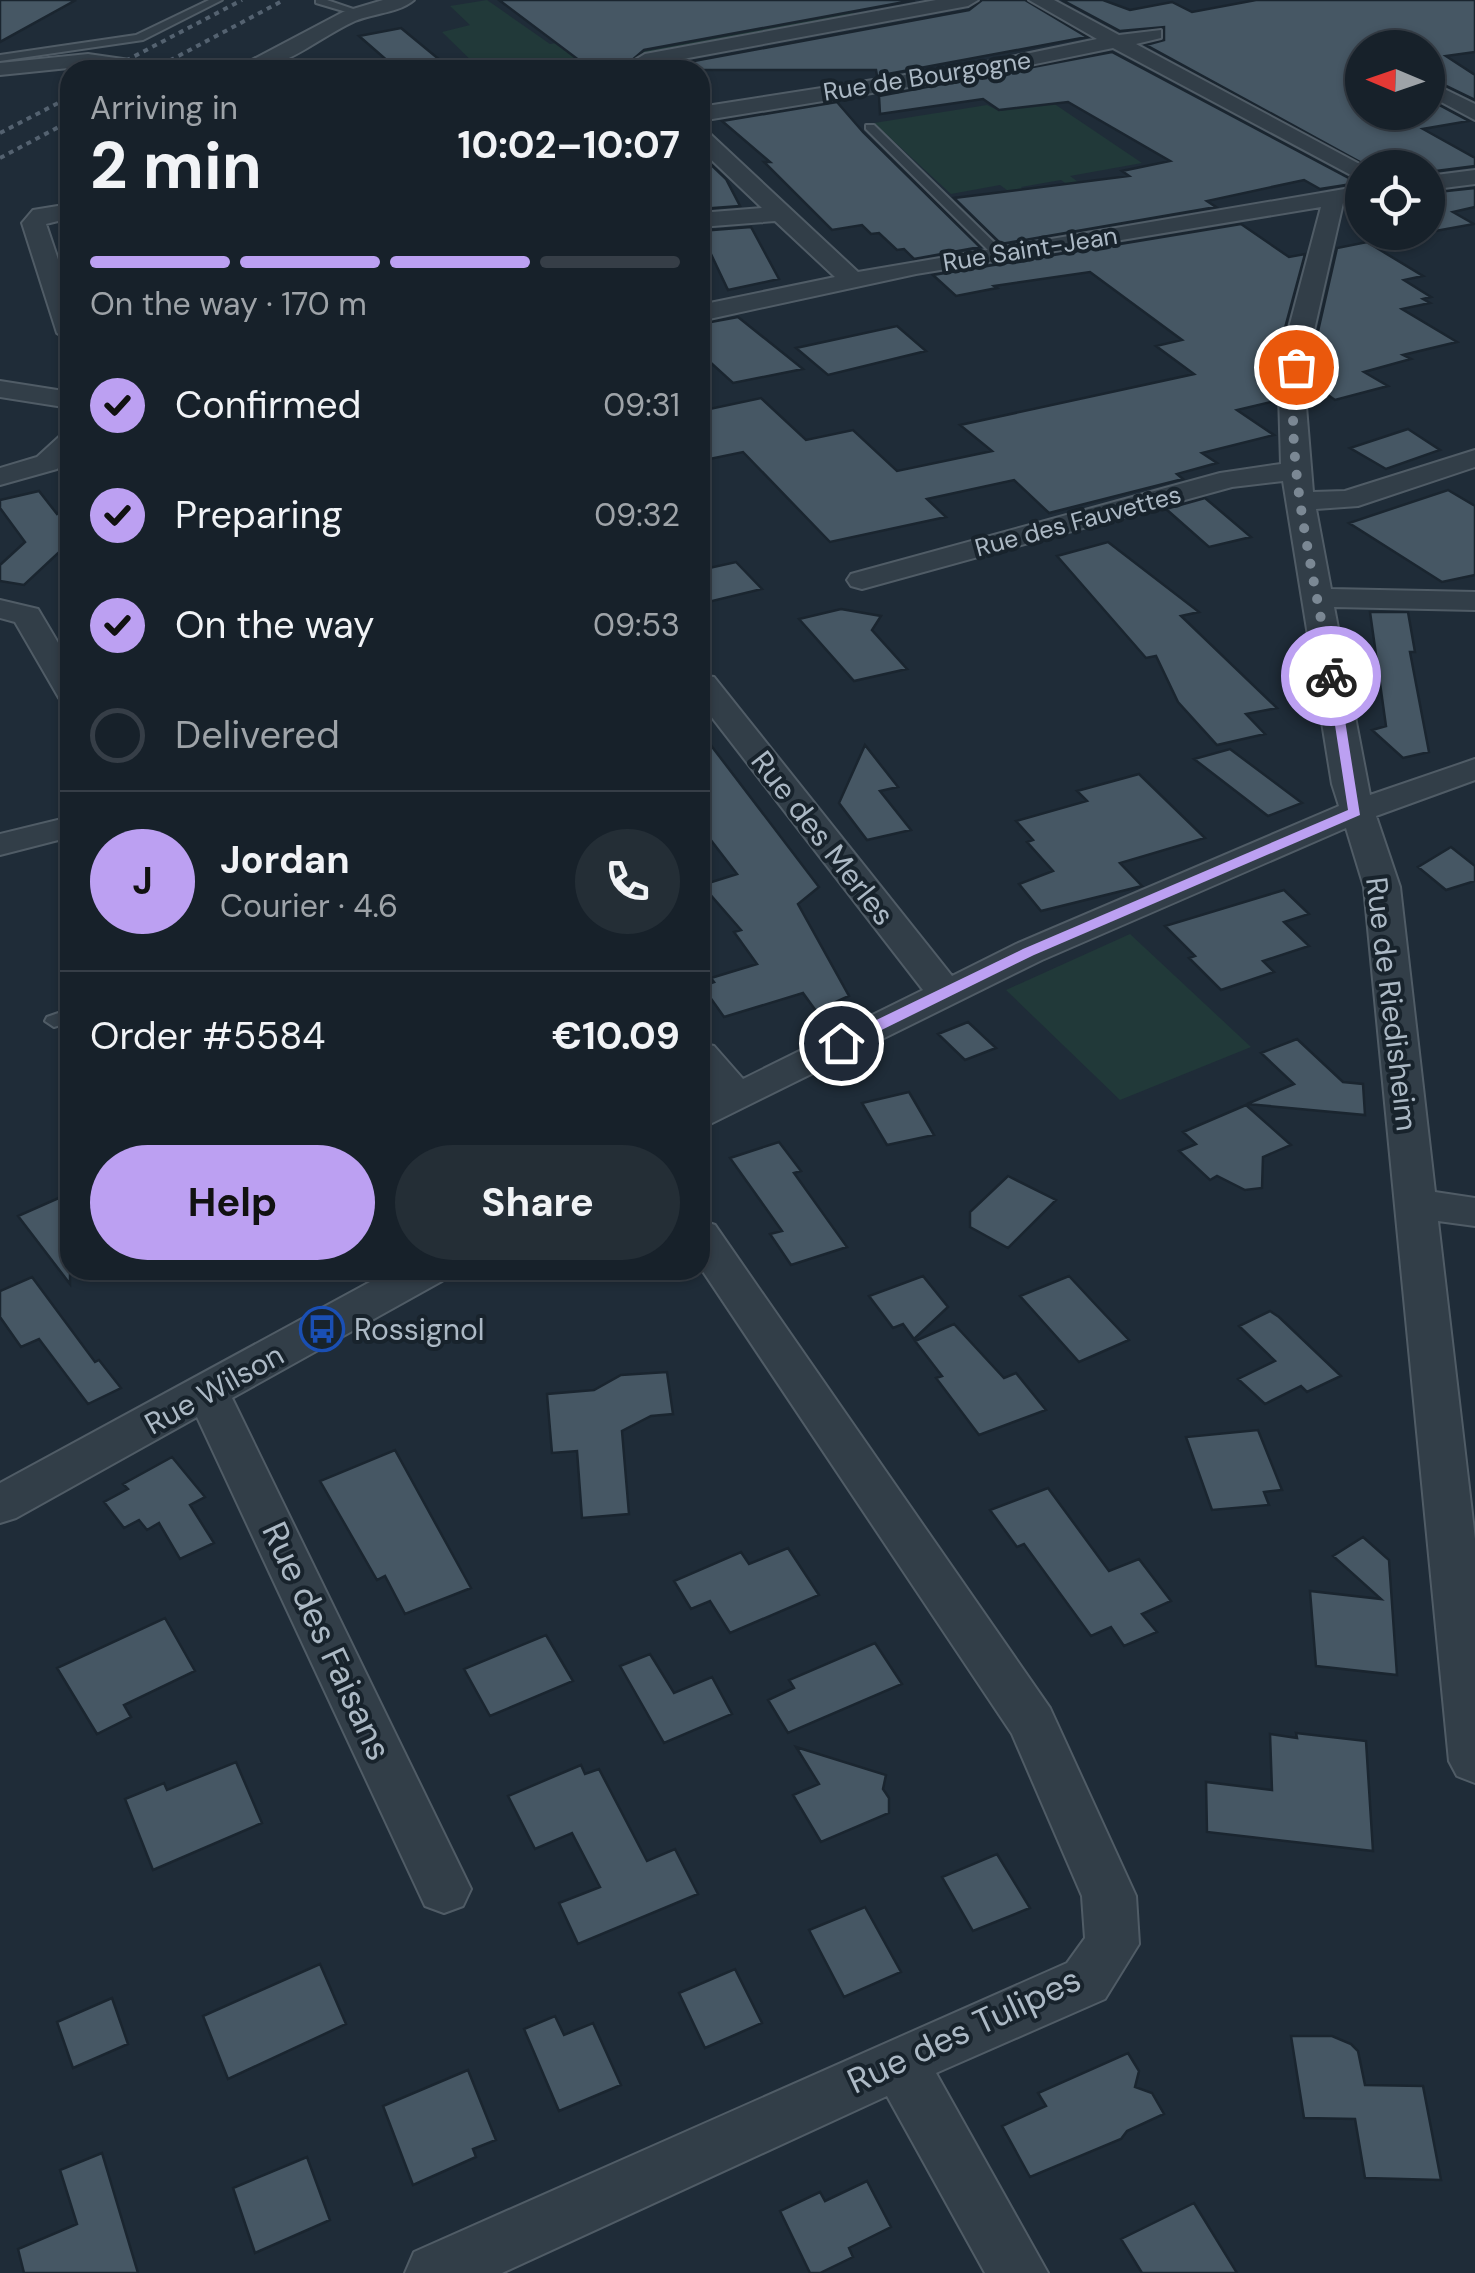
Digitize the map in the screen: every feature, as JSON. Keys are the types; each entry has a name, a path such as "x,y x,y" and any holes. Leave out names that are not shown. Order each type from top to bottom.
{"street":[{"path":"264,60 360,12 406,0"},
{"path":"305,60 353,27 406,0"},
{"path":"645,60 968,0"},
{"path":"1039,0 1345,165"},
{"name":"Rue de Bourgogne","path":"710,112 982,69 1154,34"},
{"path":"771,38 844,89"},
{"path":"0,69 60,63"},
{"path":"1445,96 1475,113"},
{"path":"710,152 851,279"},
{"path":"1445,181 1475,177"},
{"name":"Rue Saint-Jean","path":"710,312 851,279 1345,196"},
{"name":"Rue de Riedisheim","path":"1327,200 1334,206 1300,340 1292,394 1295,471 1355,812 1382,888 1475,1760"},
{"path":"60,213 41,216 34,223 60,302"},
{"path":"710,219 780,213"},
{"path":"0,389 60,398"},
{"path":"0,418 60,417"},
{"path":"35,418 60,449"},
{"path":"0,477 32,469 60,451"},
{"path":"1302,501 1348,500 1475,458"},
{"name":"Rue des Fauvettes","path":"862,580 1230,479 1295,471"},
{"path":"1319,598 1475,601"},
{"path":"0,609 27,616 60,673"},
{"name":"Rue des Merles","path":"710,694 933,980 947,990"},
{"path":"710,1110 947,990 1355,812 1475,769"},
{"path":"0,845 60,829"},
{"path":"710,1066 736,1096"},
{"path":"1417,1203 1475,1212"},
{"name":"Rue des Tulipes","path":"435,2273 898,2062 1086,1981 1112,1944 1109,1896 1032,1723 710,1250"},
{"name":"Rue Wilson","path":"0,1505 409,1280"},
{"name":"Rue des Faisans","path":"204,1396 219,1413 238,1451 444,1889"},
{"path":"898,2062 1018,2273"}],"lane":[{"path":"0,58 139,38 217,0"},
{"path":"320,1 360,12"},
{"path":"870,126 999,254"}],"green space":[{"path":"487,0 550,44 831,0 861,18 630,60 471,60 442,32 470,25 450,6"},
{"path":"1053,103 1142,163 1070,176 1096,195 1085,197 1061,180 1021,187 1024,191 1011,193 1000,185 951,194 874,123 987,105 999,111"},
{"path":"1130,934 1251,1047 1120,1100 1006,990"}],"building":[{"path":"0,0 76,0 0,42"},
{"path":"499,0 915,0 644,50 632,60 579,60"},
{"path":"982,0 1025,0 1087,37 877,76 876,70 710,70 710,60 700,60 969,10"},
{"path":"1062,0 1103,0 1130,10 1172,2 1192,12 1256,0 1475,0 1475,52 1446,56 1475,75 1475,100 1445,85 1445,30 1345,30 1345,130 1425,130 1475,158 1475,166 1445,170 1445,150 1345,150 1345,154 1146,45 1164,40 1164,27 1120,31"},
{"path":"401,28 440,60 387,60 359,36"},
{"path":"1112,52 1345,176 1345,185 1320,189 1304,180 1207,201 1216,207 1001,244 954,198 1129,176 1122,171 1170,161 1068,102 999,110 983,99 880,114 879,96"},
{"path":"837,102 980,247 914,259 862,225 832,230 764,162 770,162 722,121"},
{"path":"1445,108 1469,121 1445,125"},
{"path":"710,164 726,179 740,206 710,208"},
{"path":"1475,188 1475,207 1453,212 1474,224 1445,229 1445,191"},
{"path":"1241,224 1289,257 1305,254 1282,339 1275,401 1237,410 1274,435 1202,453 1217,463 1177,474 1183,479 1049,513 1014,480 927,499 946,517 830,542 743,452 710,459 710,409 761,398 806,440 853,430 897,471 992,451 960,425 1194,374 1156,346 1182,340 1090,272 994,286 997,288 956,296 933,275"},
{"path":"751,227 779,279 728,290 710,252 710,230"},
{"path":"1337,248 1380,250 1423,276 1404,280 1431,297 1423,299 1430,303 1402,309 1457,342 1403,355 1411,359 1364,372 1388,386 1335,400 1321,390 1309,393 1316,340"},
{"path":"738,317 803,369 733,383 710,362 710,322"},
{"path":"897,326 926,351 828,375 796,348"},
{"path":"1408,429 1440,450 1386,469 1350,448"},
{"path":"1448,490 1475,506 1475,575 1442,582 1349,523"},
{"path":"39,491 57,514 60,511 60,551 24,585 0,581 0,565 25,542 0,508 0,500"},
{"path":"1205,498 1251,537 1209,547 1166,509"},
{"path":"1108,542 1199,612 1181,616 1277,708 1246,714 1265,734 1217,745 1178,702 1156,656 1146,658 1057,556"},
{"path":"736,562 762,589 710,602 710,568"},
{"path":"841,609 881,616 872,630 907,669 854,681 799,619"},
{"path":"1370,612 1408,612 1415,652 1410,652 1429,752 1403,758 1372,730 1386,726"},
{"path":"710,744 819,887 798,904 849,996 816,1011 803,993 724,1017 710,997 710,983 714,982 711,978 757,964 734,932 741,930 710,894 710,882 737,874 710,839"},
{"path":"865,745 898,787 880,791 911,830 867,840 839,803"},
{"path":"1230,749 1302,803 1268,816 1194,759"},
{"path":"1139,774 1205,838 1120,863 1142,886 1041,911 1019,884 1053,871 1027,842 1033,840 1016,821 1087,801 1077,791"},
{"path":"1451,847 1475,866 1475,881 1446,890 1418,867"},
{"path":"1284,890 1309,914 1284,922 1309,946 1263,961 1274,972 1221,990 1189,958 1195,956 1165,926"},
{"path":"968,1022 996,1048 965,1060 938,1034"},
{"path":"1297,1039 1343,1082 1363,1084 1365,1115 1247,1104 1294,1084 1261,1053"},
{"path":"909,1092 934,1135 887,1145 862,1103"},
{"path":"1246,1105 1291,1145 1263,1157 1262,1188 1245,1190 1217,1176 1210,1180 1179,1151 1196,1144 1183,1132"},
{"path":"779,1142 801,1171 794,1173 847,1247 791,1265 770,1234 782,1231 730,1158"},
{"path":"1008,1176 1056,1200 1008,1248 970,1227 970,1212"},
{"path":"60,1197 60,1271 18,1216"},
{"path":"923,1276 948,1307 914,1339 903,1324 893,1328 869,1296"},
{"path":"1069,1276 1129,1340 1079,1362 1020,1296"},
{"path":"32,1277 95,1362 99,1360 121,1388 88,1404 39,1339 21,1347 0,1317 0,1291"},
{"path":"1270,1311 1341,1376 1307,1392 1301,1386 1265,1404 1238,1379 1275,1361 1239,1326"},
{"path":"954,1324 1004,1378 1016,1373 1046,1410 979,1435 936,1378 942,1376 915,1341"},
{"path":"667,1372 673,1414 651,1416 622,1431 629,1514 582,1518 577,1451 552,1453 547,1394 594,1390 621,1375"},
{"path":"1258,1430 1282,1490 1264,1492 1269,1505 1212,1510 1186,1437"},
{"path":"395,1450 471,1588 405,1614 385,1576 377,1580 320,1481"},
{"path":"172,1457 205,1497 190,1505 214,1543 180,1559 159,1523 147,1530 139,1520 124,1528 104,1502 128,1489 123,1484"},
{"path":"1048,1488 1109,1571 1139,1559 1171,1601 1142,1614 1157,1632 1124,1646 1111,1627 1091,1636 1024,1544 1017,1547 990,1510"},
{"path":"1363,1537 1389,1560 1397,1675 1316,1666 1310,1591 1381,1599 1333,1556"},
{"path":"788,1548 819,1595 730,1633 710,1601 691,1609 674,1581 741,1552 749,1564"},
{"path":"165,1618 195,1671 124,1705 131,1717 97,1734 57,1668"},
{"path":"546,1635 573,1681 490,1716 464,1669"},
{"path":"875,1643 902,1684 788,1733 768,1700 794,1688 789,1680"},
{"path":"650,1654 674,1693 712,1677 732,1714 664,1743 620,1666"},
{"path":"1296,1733 1366,1741 1373,1851 1207,1832 1206,1782 1272,1790 1270,1734 1297,1738"},
{"path":"796,1747 886,1775 883,1789 889,1798 889,1813 821,1842 793,1795 819,1784"},
{"path":"236,1762 262,1823 153,1870 125,1799 164,1783 167,1790"},
{"path":"581,1765 585,1774 599,1769 647,1861 675,1849 698,1894 578,1944 559,1903 600,1887 572,1833 535,1849 508,1796"},
{"path":"997,1854 1030,1908 973,1931 942,1877"},
{"path":"865,1907 901,1972 844,1997 809,1930"},
{"path":"320,1964 346,2024 228,2079 203,2016"},
{"path":"735,1969 762,2023 705,2048 679,1993"},
{"path":"112,1998 128,2044 73,2068 57,2022"},
{"path":"555,2016 564,2035 593,2023 621,2085 559,2111 524,2029"},
{"path":"1291,2036 1332,2036 1351,2044 1358,2051 1365,2085 1423,2086 1441,2180 1365,2178 1355,2119 1304,2118"},
{"path":"1128,2053 1139,2071 1135,2087 1152,2093 1164,2114 1127,2131 1121,2139 1030,2177 1002,2126 1046,2106 1038,2093"},
{"path":"468,2070 496,2140 473,2149 476,2157 413,2185 383,2106"},
{"path":"102,2153 138,2273 24,2273 18,2249 77,2224 60,2170"},
{"path":"307,2157 330,2220 255,2253 233,2188"},
{"path":"867,2181 891,2227 849,2248 853,2257 820,2273 810,2273 780,2211 820,2192 825,2201"},
{"path":"1194,2203 1237,2273 1142,2273 1121,2239"}],"railway":[{"path":"127,60 242,0"},
{"path":"171,60 284,0"},
{"path":"0,133 60,102"},
{"path":"0,158 60,126"}],"way so far":[{"path":"1296,367 1292,394 1295,471 1331,676"}],"place":[{"name":"Rossignol","path":"322,1329"}],"route":[{"path":"841,1043 1029,952 1355,812 1331,676"}]}
